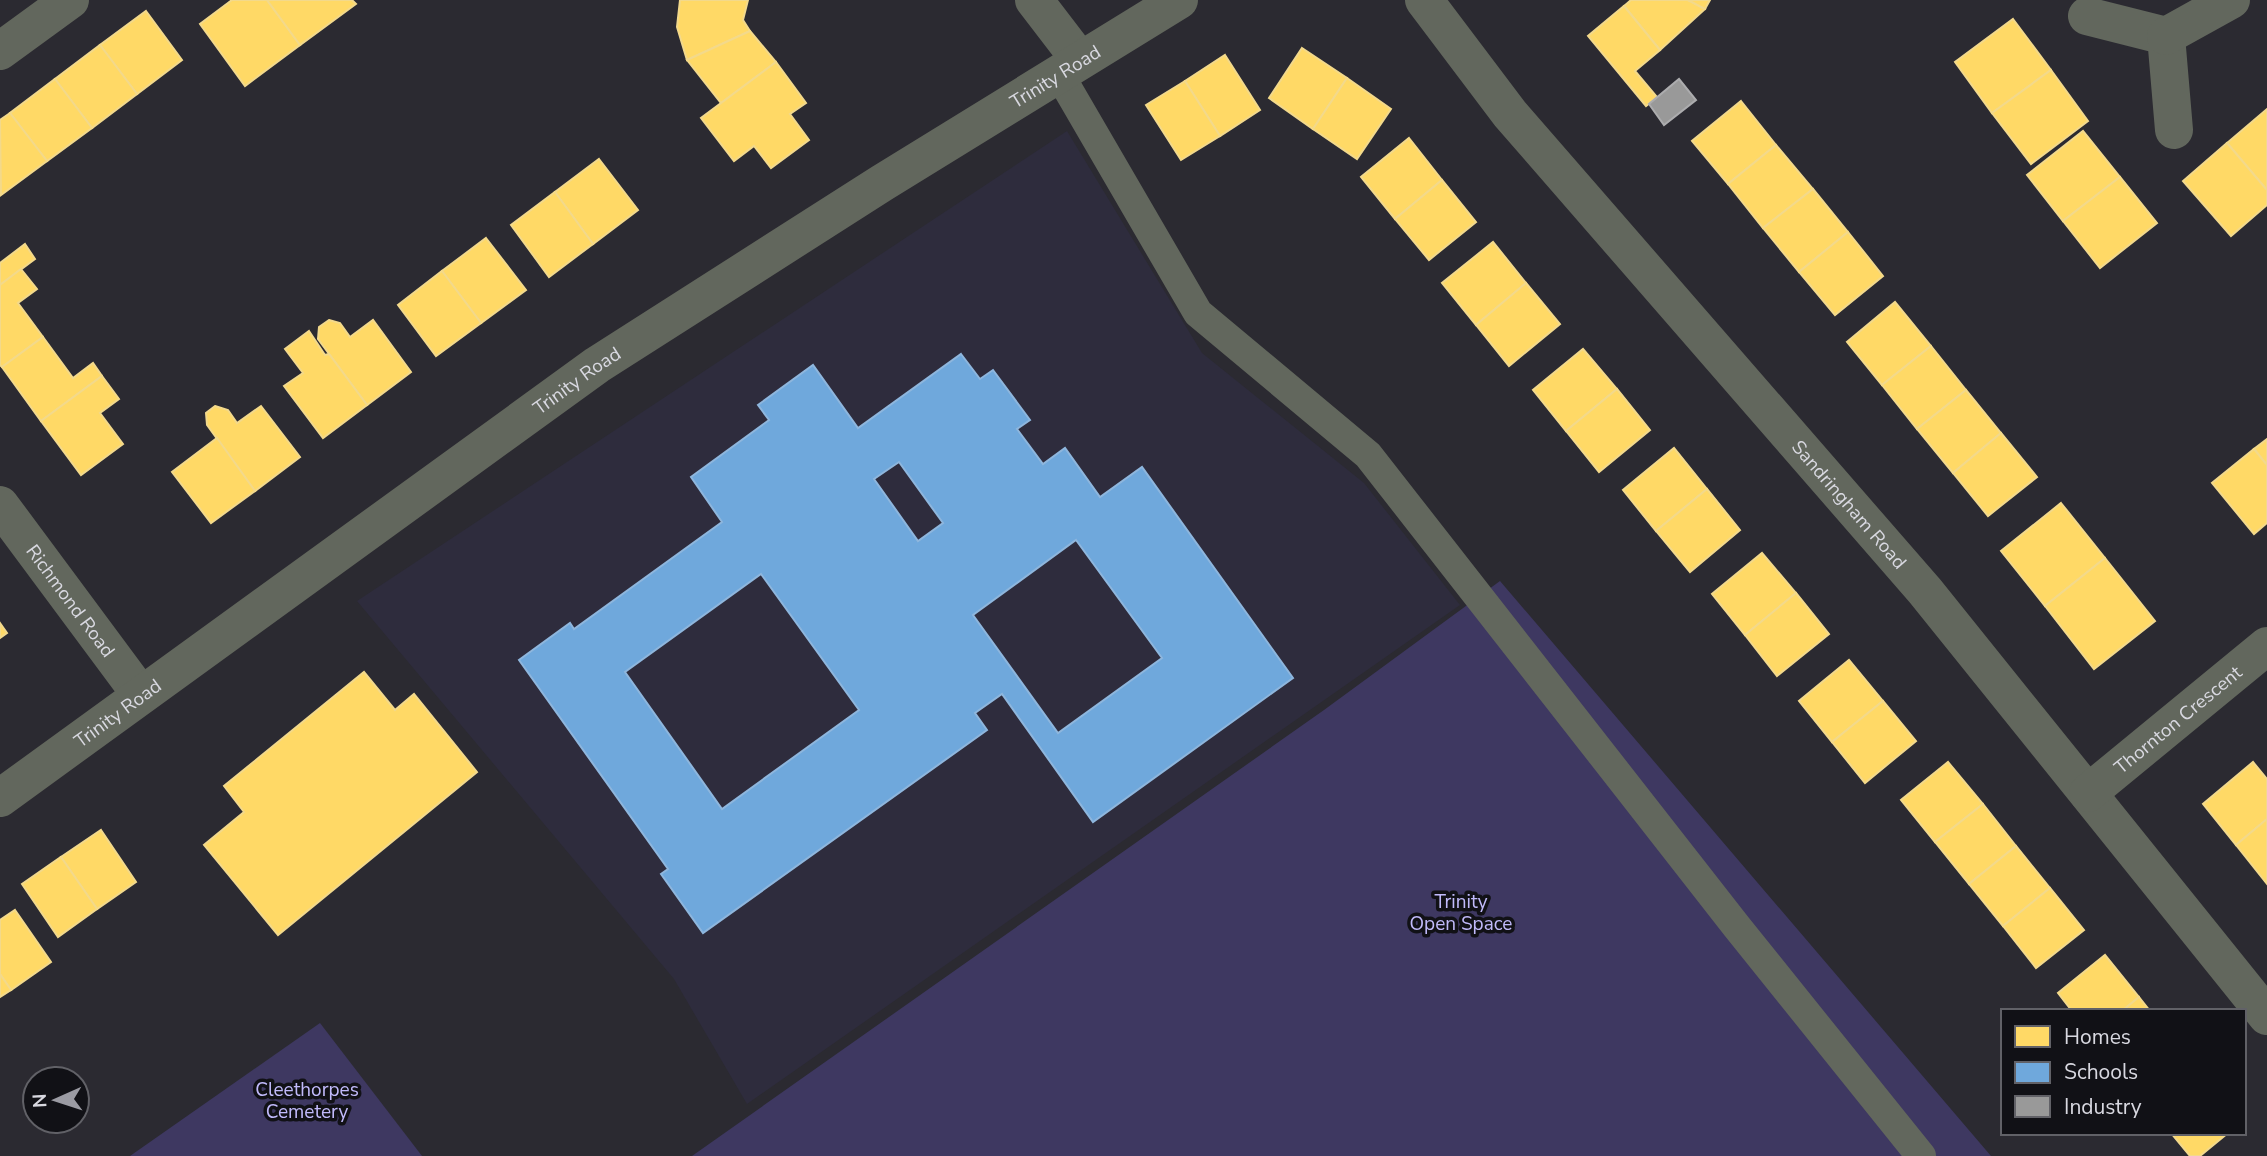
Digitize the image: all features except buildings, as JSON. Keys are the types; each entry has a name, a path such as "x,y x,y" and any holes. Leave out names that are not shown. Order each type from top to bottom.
{"street":[{"path":"0,51 69,0"},
{"path":"1034,0 1070,67"},
{"name":"Trinity Road","path":"0,798 597,365 882,183 1179,0"},
{"name":"Sandringham Road","path":"1424,0 1510,114 1925,591 2267,1016"},
{"path":"2087,16 2166,36 2231,0"},
{"path":"2166,36 2174,130"},
{"name":"Richmond Road","path":"0,505 141,695"},
{"name":"Thornton Crescent","path":"2088,793 2267,646"}],"lane":[{"path":"1070,67 1198,313 1368,455 1745,937 1921,1156"}],"shaded area":[{"path":"1067,131 1202,353 1364,483 1460,605 747,1104 674,979 357,601"}],"green space":[{"name":"Trinity Open Space","path":"1500,581 1991,1156 692,1156 1324,710"},
{"name":"Cleethorpes Cemetery","path":"320,1023 422,1156 130,1156"}]}
